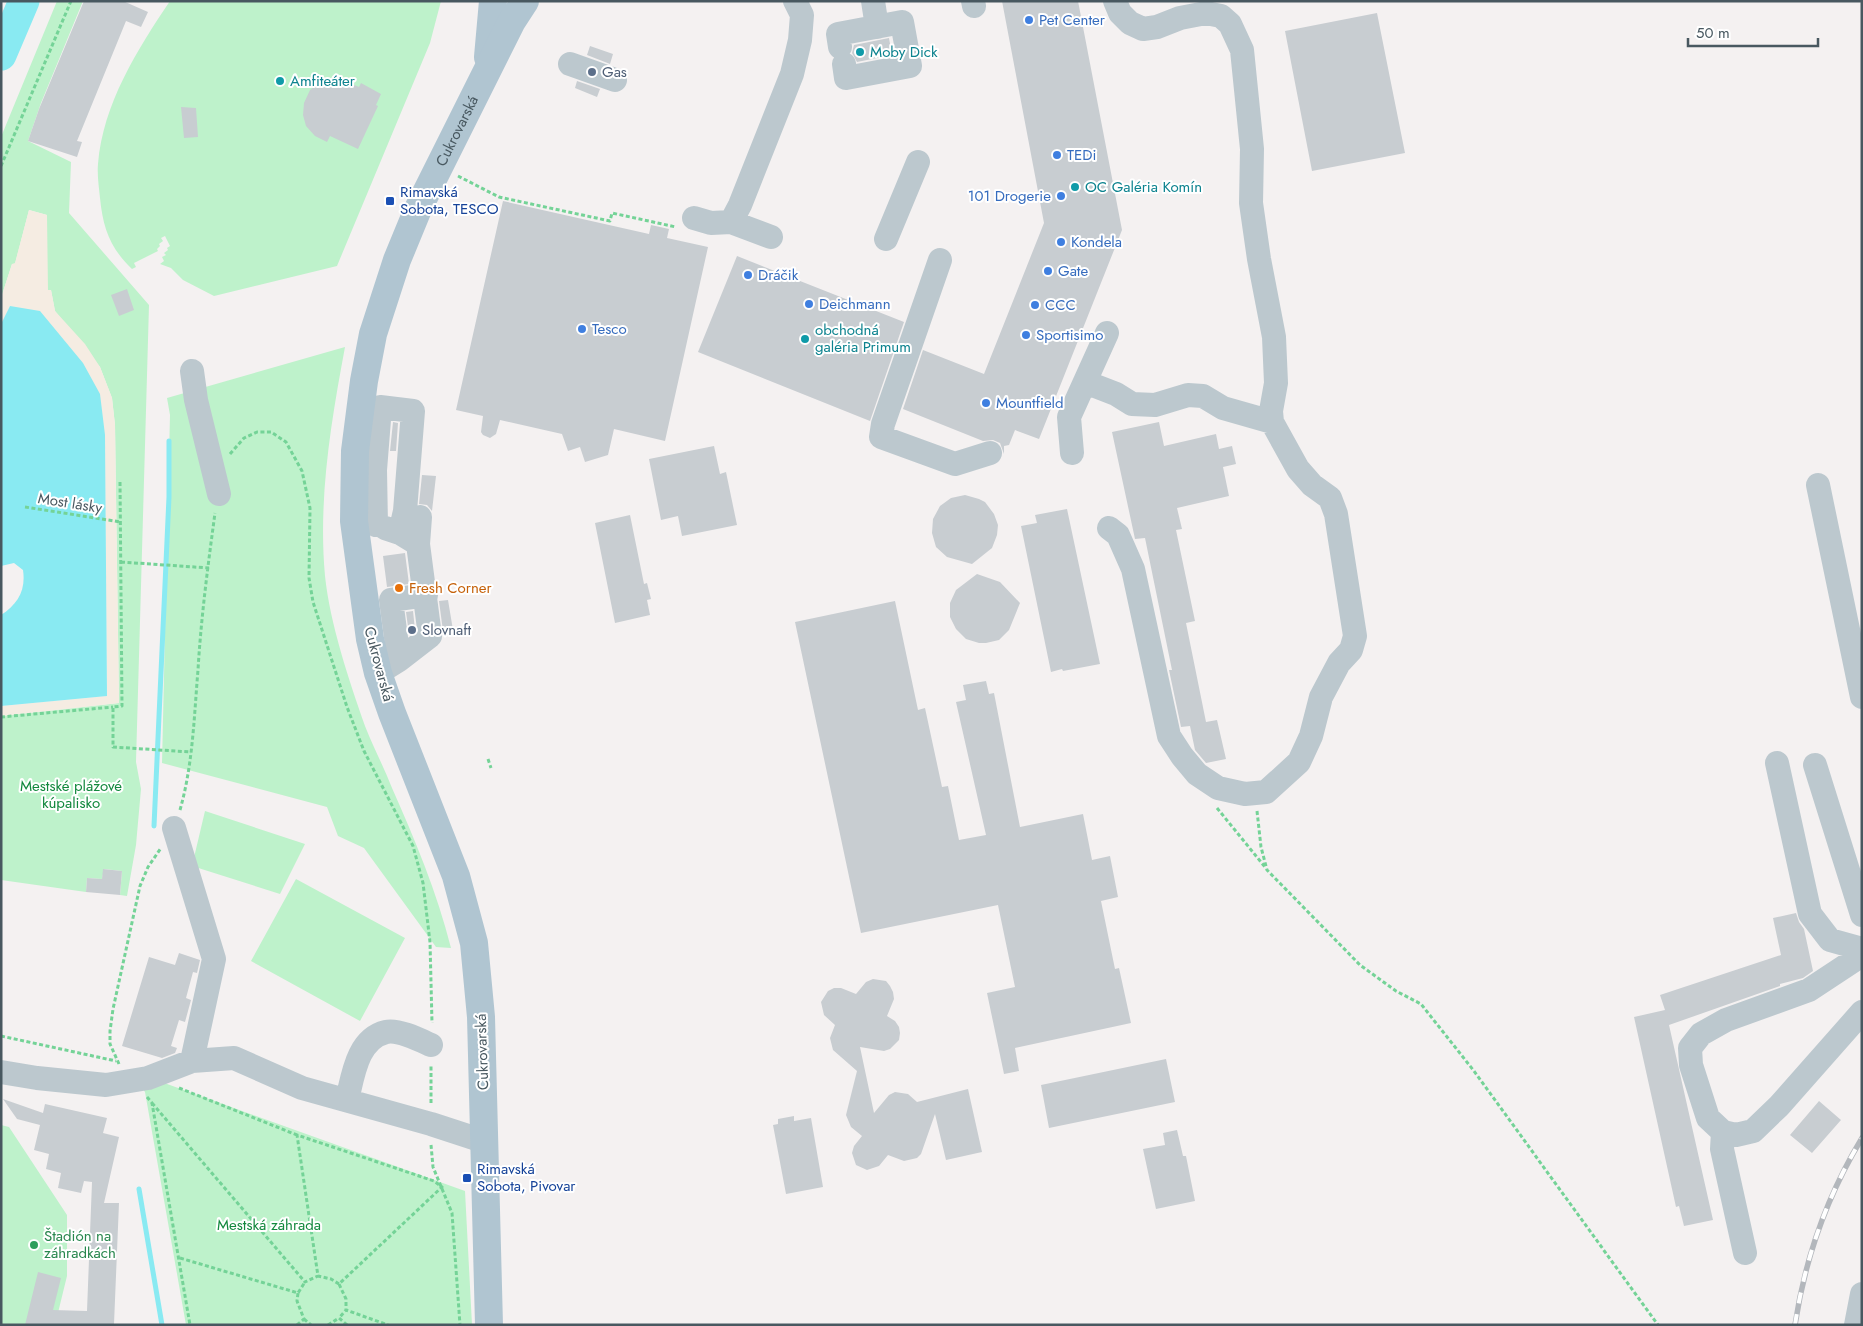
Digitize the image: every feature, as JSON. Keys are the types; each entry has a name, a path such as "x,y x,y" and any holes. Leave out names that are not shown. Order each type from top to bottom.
{"main road":[{"path":"487,72 493,1"},
{"name":"Cukrovarská","path":"489,1325 481,1017 474,943 456,876 392,713 396,661 370,639 365,523 355,451 364,381 373,334 397,260 418,209 518,8"}],"lane":[{"path":"731,222 740,205 792,74 800,40 802,15 795,1"},
{"path":"873,1 877,27"},
{"path":"1110,528 1118,535 1133,569 1169,736 1197,774 1218,788 1245,794 1266,792 1299,762 1311,736 1321,696 1339,663 1352,650 1355,636 1336,514 1330,498 1312,485 1298,469 1272,422 1276,383 1274,337 1250,203 1252,149 1242,50 1230,24 1220,16 1206,13 1180,18 1157,27 1143,29 1130,23 1120,13 1116,1"},
{"path":"902,22 910,66 846,78 838,34 877,27 902,22"},
{"path":"570,64 615,80"},
{"path":"886,239 918,162"},
{"path":"686,222 731,222 771,237"},
{"path":"940,260 883,424 881,437 955,464 990,453"},
{"path":"1072,453 1069,416 1107,333"},
{"path":"192,371 196,400 219,494"},
{"path":"1085,382 1116,394 1132,404 1155,405 1188,395 1204,396 1223,408 1272,422"},
{"path":"396,661 415,597 409,539 405,511 413,446 380,407 375,470 365,523 409,539"},
{"path":"378,431 413,446"},
{"path":"375,470 413,446"},
{"path":"1818,485 1862,697"},
{"path":"409,539 420,517"},
{"path":"1778,762 1810,914 1830,940 1862,949"},
{"path":"1815,765 1862,915"},
{"path":"174,828 214,958 192,1062"},
{"path":"1862,955 1809,990 1726,1020 1701,1034 1690,1048 1691,1065 1708,1118 1723,1132 1736,1135 1753,1131 1779,1106 1862,1012"},
{"path":"347,1100 357,1061 370,1040 387,1031 409,1035 431,1045"},
{"path":"1,1072 37,1078 106,1085 140,1079 192,1062 234,1058 302,1088 431,1124 484,1141"},
{"path":"1723,1132 1722,1149 1746,1253"}],"path":[{"path":"1,166 71,1"},
{"path":"455,174 499,197 610,221 612,213 686,222"},
{"path":"228,460 231,453 244,438 257,432 271,432 286,442 302,471 310,508 309,578 312,602 364,751 413,846 423,882 430,942 433,1167 452,1213 460,1325"},
{"path":"1,717 122,706 120,482"},
{"path":"117,1062 110,1044 110,1031 113,1009 140,886 155,856 174,828 187,784 209,568 219,494"},
{"name":"Most lásky","path":"25,507 121,522"},
{"path":"122,562 209,568"},
{"path":"114,707 113,747 191,752"},
{"path":"488,759 491,768"},
{"path":"1266,792 1257,810 1261,847 1267,870"},
{"path":"1214,804 1267,870 1360,965 1396,991 1421,1004 1474,1071 1658,1325"},
{"path":"1,1036 117,1062 140,1079 168,1084 297,1135 434,1181 442,1188"},
{"path":"140,1079 152,1103 305,1282"},
{"path":"140,1079 152,1103 190,1325"},
{"path":"297,1135 318,1276"},
{"path":"339,1284 442,1188"},
{"path":"179,1258 298,1294"},
{"path":"311,1325 304,1319 297,1301 298,1294 305,1282 318,1276 331,1279 339,1284 346,1298 346,1310 340,1318 328,1325"},
{"path":"346,1310 388,1325"},
{"path":"340,1318 346,1325"},
{"path":"297,1325 304,1319"}],"green space":[{"name":"Mestské plážové kúpalisko","path":"57,1 83,1 41,103 28,141 71,162 69,213 149,305 136,762 141,789 136,845 127,896 120,895 122,871 104,869 102,879 87,878 86,892 1,880 1,716 119,703 115,425 112,398 100,367 55,311 51,290 47,291 47,215 29,210 15,264 12,264 1,298 1,137"},
{"path":"170,1 441,1 430,43 337,266 214,296 183,280 171,268 160,264 164,261 162,257 166,255 164,253 170,246 165,236 161,238 163,241 159,244 158,251 134,263 136,267 132,269 118,253 109,237 103,219 98,181 101,142 114,99 124,78 134,58"},
{"path":"345,347 327,461 323,547 327,594 341,652 365,726 425,866 451,948 436,947 364,848 338,836 327,807 162,763 170,415 167,398"},
{"path":"205,811 305,844 280,894 192,866"},
{"path":"296,879 405,938 360,1021 251,961"},
{"name":"Mestská záhrada","path":"131,1071 465,1191 472,1325 186,1325 145,1092"},
{"name":"Štadión na záhradkách","path":"1,1125 9,1127 67,1215 67,1276 55,1325 1,1325"}],"sand":[{"path":"29,210 47,215 48,290 51,290 55,311 85,344 100,367 112,398 115,425 119,703 1,716 1,706 107,696 105,435 10,306 1,324 1,298 12,264 15,263"}],"water":[{"path":"10,306 40,311 83,363 100,394 105,435 107,696 1,706 1,615 20,596 24,577 23,570 14,563 1,566 1,324"}],"building":[{"path":"84,1 123,1 148,12 141,27 126,21 77,141 82,142 77,157 28,141 39,109"},
{"name":"OC Galéria Komín","path":"1002,1 1078,1 1122,230 1039,439 1015,430 1009,445 1004,446 1004,454 1000,443 993,440 983,441 903,409 923,350 984,374 1044,223"},
{"path":"1377,13 1405,153 1312,171 1285,31"},
{"path":"889,38 892,55 857,62 852,53 854,45"},
{"path":"590,46 613,54 610,64 587,55"},
{"path":"330,79 345,81 359,87 361,83 381,94 376,105 378,106 358,149 330,136 327,142 315,136 306,126 303,115 304,103 310,90 319,83"},
{"path":"577,81 600,89 597,97 575,88"},
{"path":"181,107 196,108 198,137 184,138"},
{"name":"Tesco","path":"503,201 649,234 651,225 669,229 667,238 708,247 665,441 614,429 608,455 585,462 580,447 568,451 562,434 500,420 496,434 490,438 481,432 483,416 456,410"},
{"name":"obchodná galéria Primum","path":"737,256 904,322 870,421 698,352"},
{"path":"127,289 134,310 119,316 111,295"},
{"path":"393,422 398,423 396,451 390,451"},
{"path":"1159,422 1164,446 1216,434 1219,449 1232,446 1236,464 1223,467 1229,496 1177,508 1182,529 1176,530 1195,621 1186,623 1206,722 1217,720 1226,759 1206,763 1195,750 1190,726 1181,727 1169,670 1172,670 1145,538 1135,539 1112,432"},
{"path":"714,446 720,474 726,472 737,525 682,536 678,516 661,520 649,459"},
{"path":"422,475 436,476 432,511 427,505 419,504"},
{"path":"965,495 985,502 994,514 998,525 997,535 992,548 972,564 947,557 936,547 932,533 933,519 940,506 951,498"},
{"path":"1067,509 1100,664 1051,672 1021,526 1037,523 1035,515"},
{"path":"630,515 644,584 647,583 651,599 647,600 650,615 615,623 595,523"},
{"path":"405,553 409,584 387,587 383,556"},
{"path":"977,574 1000,582 1020,603 1009,630 999,640 986,643 966,639 956,629 950,617 950,603 956,590"},
{"path":"448,600 453,630 443,631 439,601"},
{"path":"895,601 918,710 925,708 942,787 948,786 959,840 986,835 956,702 966,700 963,685 986,681 989,694 994,693 1020,827 1083,814 1092,860 1110,856 1118,897 1101,901 1115,969 1119,968 1131,1023 1015,1048 1019,1071 1004,1074 987,993 1015,987 998,905 861,933 795,622"},
{"path":"413,611 415,630 409,634 406,612"},
{"path":"103,869 122,871 120,895 86,892 87,878 102,879"},
{"path":"1796,913 1804,929 1813,971 1803,978 1780,984 1780,986 1669,1025 1713,1220 1684,1226 1679,1206 1676,1207 1634,1017 1665,1010 1660,995 1781,955 1773,918"},
{"path":"179,953 200,960 197,973 193,972 186,998 191,1000 185,1022 179,1020 171,1046 177,1048 175,1053 162,1058 122,1046 149,957 175,965"},
{"path":"873,979 886,981 893,992 894,999 887,1016 895,1021 900,1033 899,1040 890,1049 884,1051 860,1047 874,1113 889,1095 895,1092 908,1094 917,1102 968,1089 982,1152 946,1160 935,1114 921,1154 917,1158 904,1161 888,1155 879,1166 867,1170 856,1165 852,1153 854,1146 862,1136 851,1127 846,1115 857,1071 833,1050 830,1038 835,1025 824,1015 821,1002 828,991 834,988 841,988 856,994 866,982"},
{"path":"1166,1059 1175,1102 1049,1128 1041,1085"},
{"path":"3,1099 43,1113 45,1104 107,1118 103,1133 119,1137 104,1203 119,1203 114,1324 25,1325 38,1272 61,1278 53,1310 87,1311 92,1182 84,1181 81,1193 58,1188 61,1173 46,1169 49,1154 34,1150 40,1125 17,1119"},
{"path":"1819,1101 1841,1120 1812,1153 1790,1135"},
{"path":"794,1116 794,1121 811,1118 823,1187 786,1194 773,1125 778,1124 778,1119"},
{"path":"1177,1130 1183,1156 1186,1156 1195,1201 1156,1209 1143,1149 1165,1145 1163,1133"}],"waterway":[{"path":"1,55 24,1"},
{"path":"154,826 169,497 169,441"},
{"path":"139,1189 162,1325"}],"railway":[{"path":"1795,1325 1799,1300 1819,1228 1838,1182 1862,1138"}],"place":[{"name":"Pet Center","path":"1029,20"},
{"name":"Moby Dick","path":"860,52"},
{"name":"Gas","path":"592,72"},
{"name":"Amfiteáter","path":"280,81"},
{"name":"TEDi","path":"1057,155"},
{"name":"OC Galéria Komín","path":"1075,187"},
{"name":"101 Drogerie","path":"1061,196"},
{"name":"Rimavská Sobota, TESCO","path":"390,201"},
{"name":"Kondela","path":"1061,242"},
{"name":"Gate","path":"1048,271"},
{"name":"Dráčik","path":"748,275"},
{"name":"Deichmann","path":"809,304"},
{"name":"CCC","path":"1035,305"},
{"name":"Tesco","path":"582,329"},
{"name":"Sportisimo","path":"1026,335"},
{"name":"obchodná galéria Primum","path":"805,339"},
{"name":"Mountfield","path":"986,403"},
{"name":"Fresh Corner","path":"399,588"},
{"name":"Slovnaft","path":"412,630"},
{"name":"Rimavská Sobota, Pivovar","path":"467,1178"},
{"name":"Štadión na záhradkách","path":"34,1245"}]}
